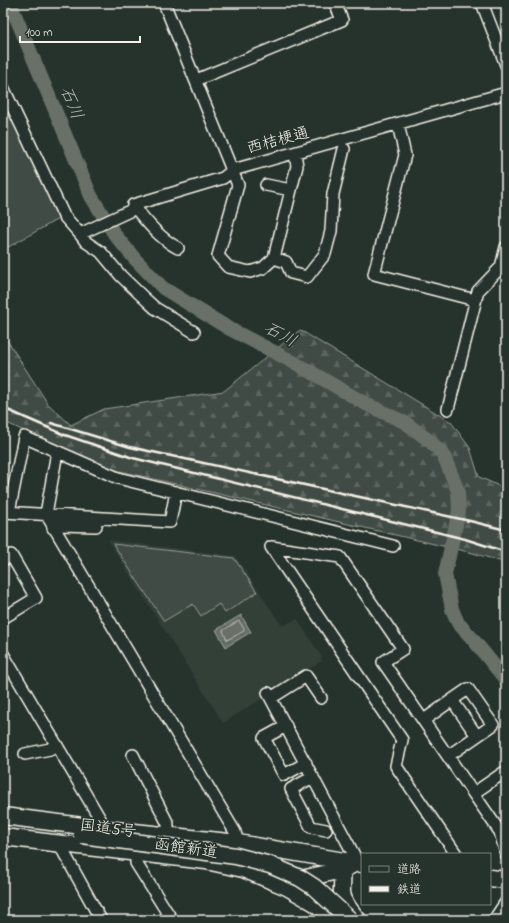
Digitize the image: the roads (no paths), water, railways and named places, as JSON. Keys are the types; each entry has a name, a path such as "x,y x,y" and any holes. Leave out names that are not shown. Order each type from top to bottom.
{"highway":[{"name":"国道5号","path":"3,816 303,853 328,858 353,866"},
{"name":"函館新道","path":"3,826 236,856 270,865 300,878 314,887 350,920"},
{"name":"国道5号","path":"3,837 206,861 243,869 265,877 299,895 324,910 336,920"},
{"path":"303,853 312,863 311,872 307,878"},
{"name":"国道5号","path":"265,877 292,881 353,866"},
{"path":"353,866 341,891 347,906 358,920"},
{"path":"491,878 506,880"},
{"path":"299,895 325,920"}],"street":[{"name":"西桔梗通","path":"164,3 233,170 506,93"},
{"path":"196,80 342,20 335,3"},
{"path":"482,3 506,66"},
{"path":"3,87 64,216 85,232 86,242 101,252 121,276 155,308 194,332"},
{"path":"398,124 405,155 374,274 475,300"},
{"path":"274,258 286,262 291,273 307,277 326,254 331,231 333,194 344,149"},
{"path":"178,248 168,244 133,204 223,178 233,170 238,185 218,256 228,268 250,272 263,268 274,258 297,166 294,153"},
{"path":"266,185 291,190"},
{"path":"85,232 136,208"},
{"path":"448,409 478,291 500,267 506,247"},
{"path":"176,492 170,522 6,512 24,436 118,478 176,492 393,546"},
{"path":"57,452 46,514 235,832 238,844"},
{"path":"53,528 59,525 96,526"},
{"path":"455,853 396,766 402,740 271,547 340,557 403,649 383,662 500,832 506,854"},
{"path":"3,560 11,555 36,598 3,618"},
{"path":"3,654 106,829"},
{"path":"321,698 306,676 270,696 354,855 353,866"},
{"path":"424,720 468,689 493,725 448,756"},
{"path":"452,700 477,736"},
{"path":"286,726 264,738 284,775 306,763"},
{"path":"25,754 50,749 56,744"},
{"path":"133,755 168,824 168,836"},
{"path":"474,793 506,771"},
{"path":"313,777 292,788 311,827 326,830"},
{"path":"63,850 101,920"},
{"path":"136,853 136,863 172,920"},
{"path":"494,920 506,902"}],"water":[{"path":"241,615 251,632 226,647 216,630"}],"waterway":[{"name":"石川","path":"10,3 91,196 115,235 135,259 163,288 228,328 297,364 366,404 406,423 431,442 443,454 458,491 459,511 445,574 452,609 458,623 506,680"}],"railway":[{"path":"3,408 65,435 133,458 465,539 506,552"},
{"path":"51,423 130,447 506,530"}]}
